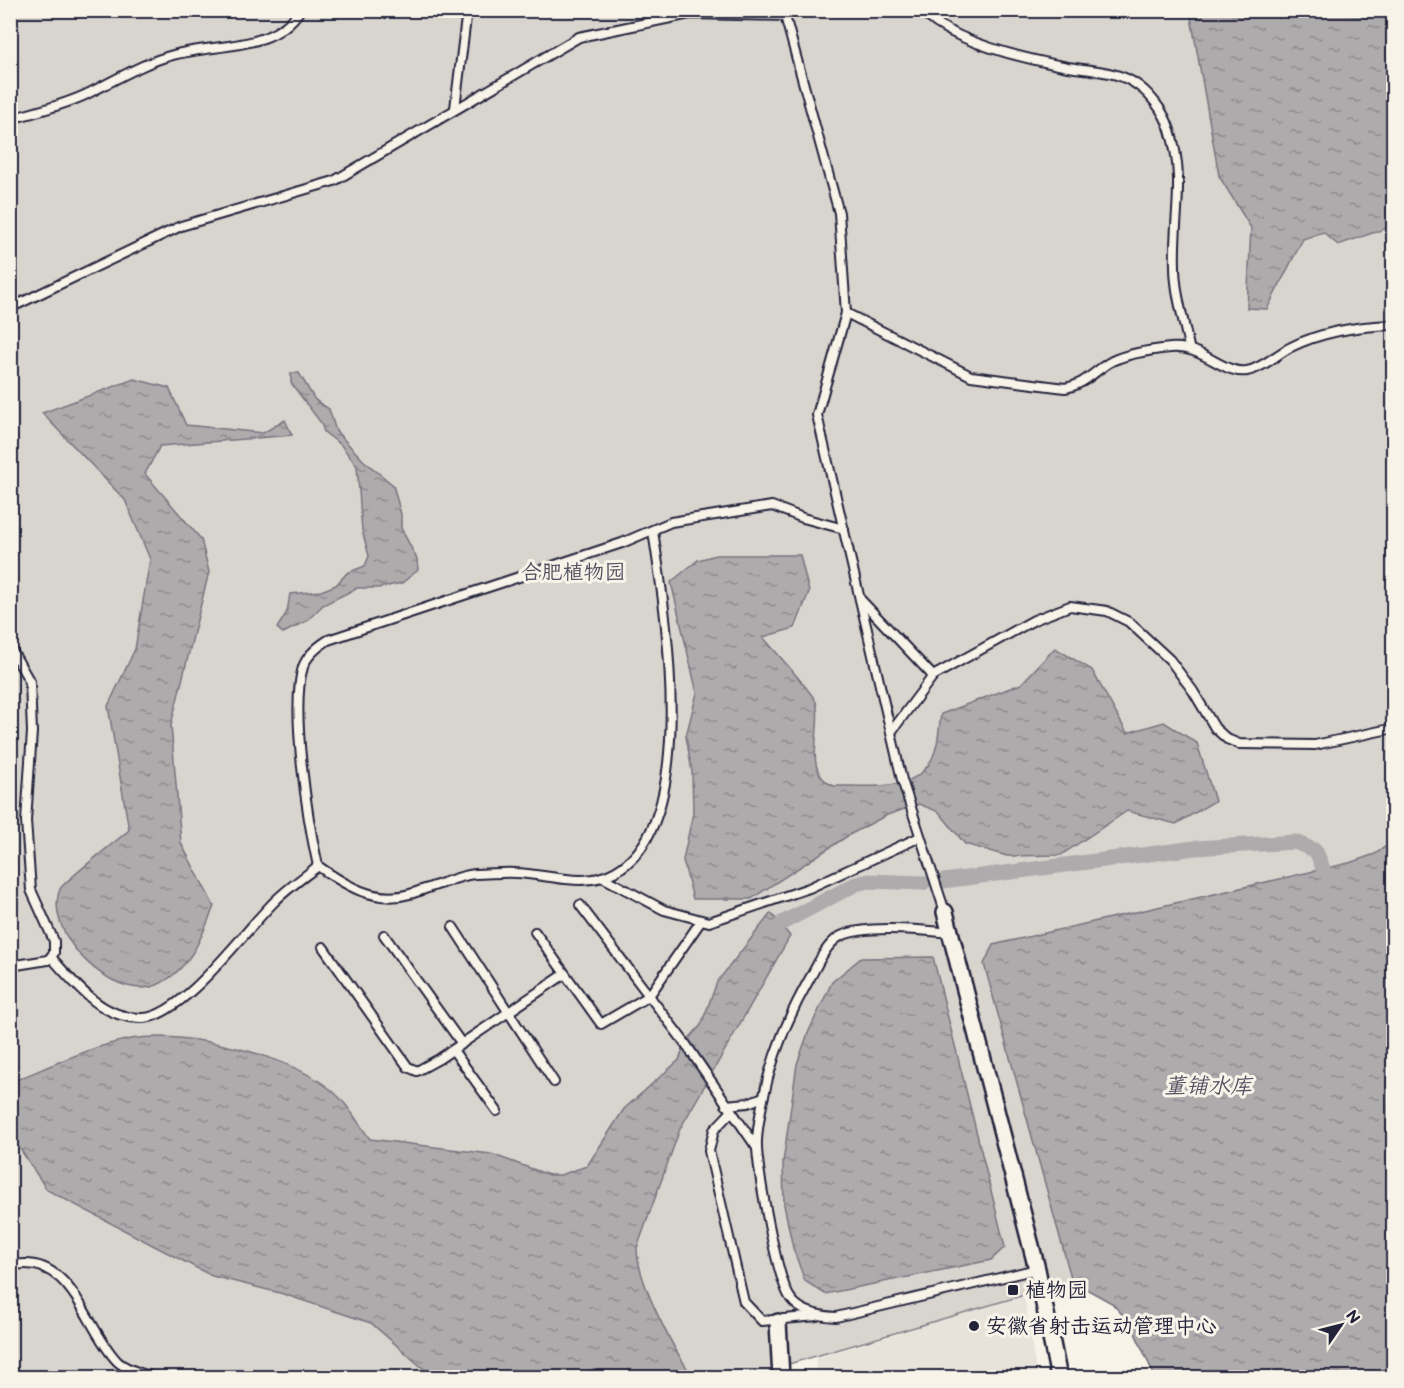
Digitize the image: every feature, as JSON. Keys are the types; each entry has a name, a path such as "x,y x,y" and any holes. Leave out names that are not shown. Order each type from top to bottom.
{"street":[{"path":"945,912 1037,1269 1059,1377"},
{"path":"778,1322 781,1377"}],"lane":[{"path":"10,119 83,96 135,69 174,54 270,38 294,20 300,10"},
{"path":"455,108 467,10"},
{"path":"10,308 181,226 334,181 579,37 690,14 785,16 795,10"},
{"path":"921,10 940,28 974,42 1063,66 1130,80 1149,96 1170,129 1180,174 1175,268 1189,347"},
{"path":"785,16 835,195 846,312 817,415 902,780 945,912"},
{"path":"846,312 971,376 1065,388 1080,385 1096,371 1122,356 1189,347 1232,369 1248,370 1293,346 1324,334 1363,326 1394,325"},
{"path":"653,531 669,657 669,763 663,800 654,825 637,853 617,871 588,880 514,873 471,874 409,895 380,896 349,887 318,866 305,792 299,705 303,668 315,650 346,633 599,551 671,522 772,506 803,518 844,529"},
{"path":"860,598 933,676"},
{"path":"891,732 933,676 1034,620 1070,606 1090,606 1124,619 1170,660 1193,691 1215,728 1233,742 1315,746 1394,728"},
{"path":"10,647 30,682 32,732 26,821 31,890 54,941 51,957"},
{"path":"602,877 664,910 700,921 717,920 809,888 920,837"},
{"path":"51,957 80,990 105,1008 125,1016 152,1016 183,999 276,900 318,866"},
{"path":"580,904 685,1043 757,1148"},
{"path":"535,932 601,1024 649,996 700,921"},
{"path":"453,927 554,1082"},
{"path":"817,1316 796,1305 785,1288 767,1213 757,1148 763,1097 784,1030 801,994 832,942 848,934 867,931 909,929 951,933"},
{"path":"384,935 462,1044"},
{"path":"323,947 408,1067 417,1071 423,1070 565,974"},
{"path":"10,966 51,957"},
{"path":"453,1050 497,1111"},
{"path":"763,1097 729,1108 714,1130 710,1145 712,1163 744,1302 762,1321 778,1322 817,1316 836,1317 1037,1269"},
{"path":"10,1266 22,1263 45,1267 69,1284 101,1340 119,1363 156,1377"}],"shaded area":[{"name":"安徽省射击运动管理中心","path":"1024,1295 1037,1377 815,1378 816,1358"}],"green space":[{"name":"合肥植物园","path":"10,11 1393,11 1393,1377 1155,1377 1131,1324 1112,1303 1072,1281 775,1368 775,1377 11,1377"}],"water":[{"path":"1188,11 1393,11 1393,226 1338,245 1323,232 1303,239 1267,309 1247,308 1251,228 1219,176 1191,17"},
{"path":"291,373 299,373 315,400 329,409 336,431 363,460 393,485 401,514 401,528 417,559 418,570 402,583 378,588 357,588 323,605 307,621 283,633 277,628 287,612 290,594 321,591 336,585 347,573 365,566 369,556 362,530 357,466 341,445 324,432 321,423 291,383"},
{"path":"134,379 169,388 186,425 263,433 285,420 292,435 160,446 145,474 201,539 209,572 171,725 181,843 214,906 193,952 178,971 157,985 140,988 121,984 86,961 71,944 62,926 57,907 60,889 63,885 129,830 108,706 135,649 150,559 125,500 42,413"},
{"path":"716,555 800,555 809,592 795,628 763,637 816,702 818,713 815,760 818,771 834,786 893,785 919,775 928,765 935,751 941,714 1021,684 1055,648 1092,670 1127,733 1164,722 1197,743 1215,801 1176,824 1127,811 1061,855 1007,856 965,844 939,812 919,804 887,815 849,835 751,899 693,899 683,860 693,813 692,772 686,736 697,693 671,582 698,560"},
{"name":"董铺水库","path":"1393,841 1393,1377 1155,1377 1131,1324 1112,1303 1072,1281 984,964 993,945 1349,863 1375,854"},
{"path":"771,913 790,936 680,1129 637,1248 649,1296 666,1333 693,1377 433,1377 371,1323 280,1293 212,1276 47,1190 11,1135 11,1082 116,1042 153,1037 179,1038 262,1055 311,1076 341,1100 370,1139 491,1154 549,1175 560,1175 587,1166 624,1109 679,1060 685,1043 701,1025 717,982"},
{"path":"933,957 1005,1247 991,1260 825,1294 805,1281 793,1248 784,1205 783,1162 797,1064 808,1033 832,982 861,958"}],"waterway":[{"path":"943,881 1195,848 1295,842 1316,851 1324,871"},
{"path":"782,923 856,884 869,881 923,883"}],"place":[{"name":"植物园","path":"1013,1290"},
{"name":"安徽省射击运动管理中心","path":"974,1326"}]}
